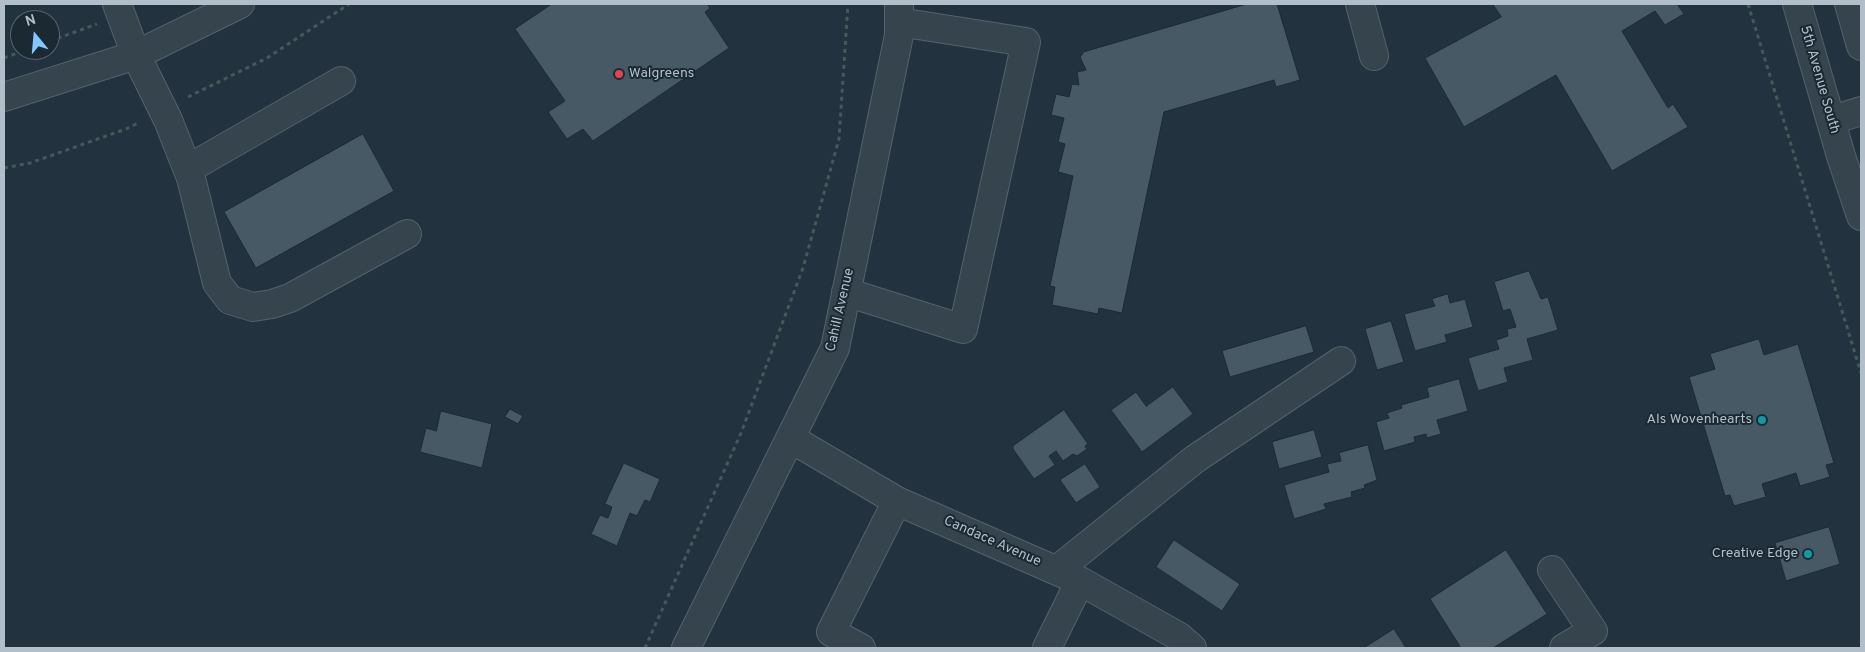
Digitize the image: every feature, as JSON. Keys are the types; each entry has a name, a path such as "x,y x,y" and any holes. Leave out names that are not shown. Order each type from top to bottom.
{"street":[{"path":"117,4 136,55 168,120 188,169 217,283 230,300 253,306 272,304 290,298 407,234"},
{"path":"4,97 136,55 240,4"},
{"path":"1360,4 1374,56"},
{"name":"5th Avenue South","path":"1797,4 1841,156 1861,216"},
{"path":"1849,4 1861,46"},
{"path":"846,292 963,329 1026,42 899,13"},
{"name":"Cahill Avenue","path":"686,648 835,348 899,35 899,13"},
{"path":"188,169 341,81"},
{"path":"1832,120 1861,111"},
{"path":"1047,648 1068,576 1195,459 1340,361"},
{"name":"Candace Avenue","path":"790,438 897,501 1068,576 1178,636 1192,648"},
{"path":"861,648 831,632 897,501"},
{"path":"1552,570 1598,640 1564,648"}],"path":[{"path":"645,648 741,433 803,268 840,139 848,4"},
{"path":"1748,4 1861,373"}],"building":[{"name":"Walgreens","path":"552,4 707,4 710,8 705,12 729,48 593,141 583,129 567,139 548,112 565,101 515,29"},
{"path":"1247,4 1277,4 1300,80 1276,87 1274,80 1164,112 1122,313 1099,308 1098,314 1052,305 1055,287 1050,286 1073,176 1058,172 1065,144 1058,142 1064,118 1051,115 1056,94 1069,97 1072,84 1079,85 1077,72 1086,70 1080,57 1084,52"},
{"path":"1493,4 1677,4 1684,14 1665,25 1655,11 1622,31 1668,108 1673,104 1688,127 1612,171 1556,75 1464,127 1425,58 1501,17"},
{"path":"363,134 394,191 256,268 224,212"},
{"path":"1529,271 1541,299 1548,297 1558,330 1527,339 1533,360 1504,368 1508,382 1478,391 1468,358 1499,349 1496,340 1508,336 1507,329 1516,327 1510,309 1503,311 1494,282"},
{"path":"1448,294 1450,303 1465,299 1473,327 1445,335 1447,342 1415,351 1404,314 1435,306 1432,299"},
{"path":"1391,321 1404,362 1377,370 1365,329"},
{"path":"1306,326 1314,352 1230,377 1222,351"},
{"name":"Als Wovenhearts","path":"1759,339 1764,355 1798,344 1834,463 1826,465 1830,477 1800,486 1796,473 1762,484 1766,497 1734,506 1730,495 1725,496 1689,377 1715,369 1710,354"},
{"path":"1459,379 1468,411 1437,420 1441,434 1427,438 1426,434 1414,437 1415,442 1384,451 1376,422 1389,418 1387,413 1402,408 1401,405 1429,397 1427,388"},
{"path":"1173,387 1193,414 1142,452 1111,410 1136,392 1146,406"},
{"path":"510,409 523,416 518,424 505,417"},
{"path":"1064,410 1088,444 1085,446 1087,449 1077,456 1073,454 1063,461 1056,451 1049,456 1055,465 1034,479 1013,449 1013,446"},
{"path":"441,411 492,424 482,468 420,452 426,428 436,431"},
{"path":"1314,430 1322,457 1279,469 1272,442"},
{"path":"1368,445 1377,480 1364,485 1365,488 1351,492 1352,497 1324,504 1326,509 1294,519 1284,485 1329,472 1327,464 1341,461 1339,453"},
{"path":"624,463 660,479 650,502 645,500 637,516 630,513 617,546 591,534 600,515 608,518 612,507 605,504"},
{"path":"1085,464 1100,487 1076,503 1060,480"},
{"name":"Creative Edge","path":"1829,527 1840,564 1786,581 1775,543"},
{"path":"1174,540 1240,584 1222,611 1156,567"},
{"path":"1506,550 1547,614 1493,648 1461,648 1430,599"},
{"path":"1394,629 1406,648 1364,648"}],"place":[{"name":"Walgreens","path":"619,74"},
{"name":"Als Wovenhearts","path":"1762,420"},
{"name":"Creative Edge","path":"1808,554"}]}
